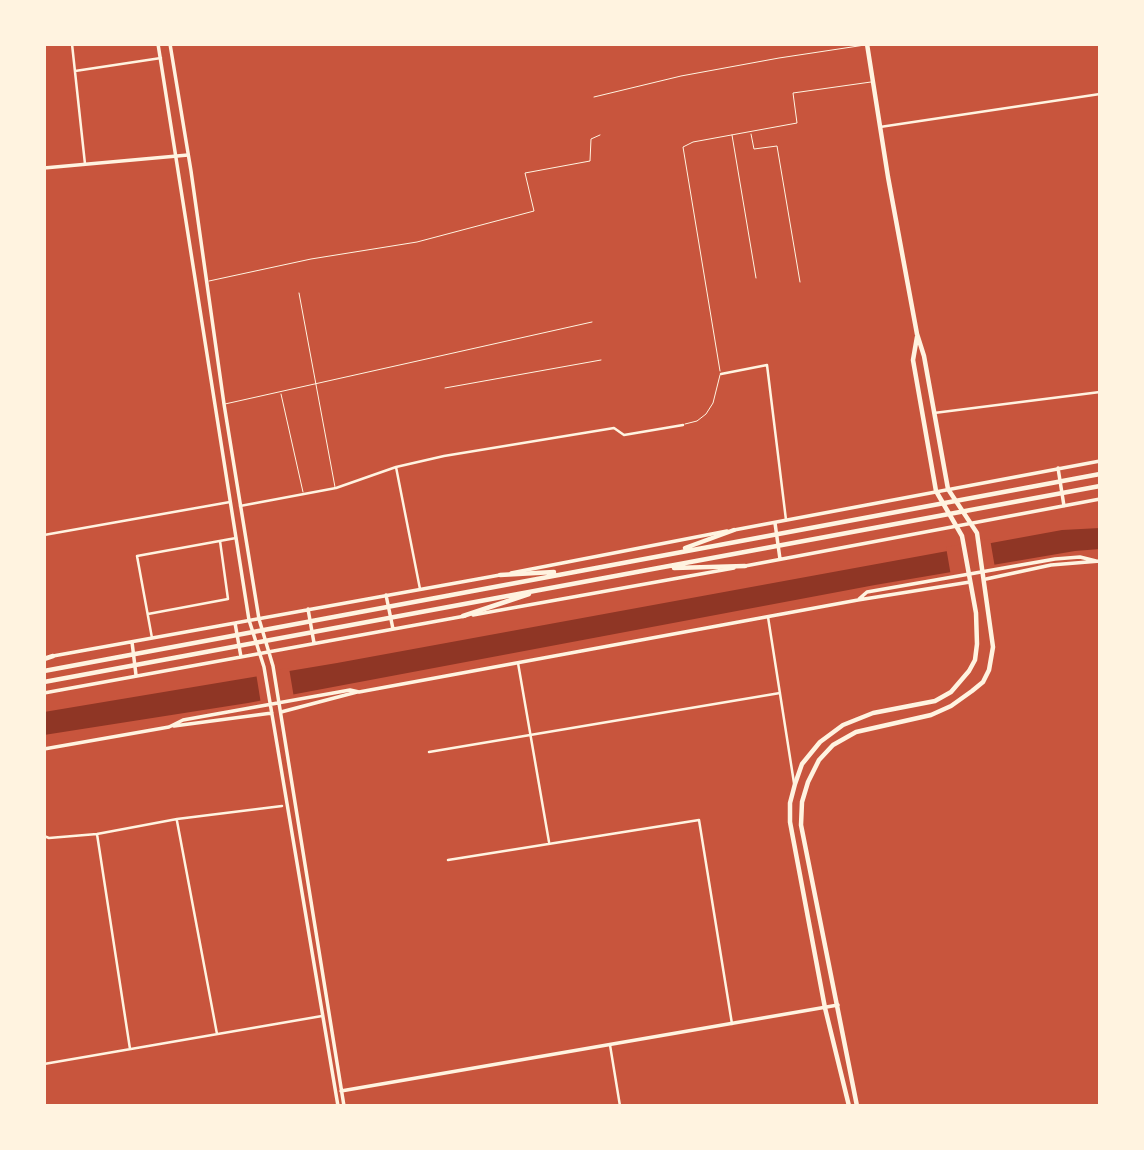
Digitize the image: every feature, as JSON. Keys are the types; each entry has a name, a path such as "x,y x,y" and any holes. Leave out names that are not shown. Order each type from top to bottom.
{"main road":[{"path":"857,1106 801,825 802,803 808,782 819,760 833,746 856,732 932,715 951,706 983,682 989,670 993,647 978,535 948,489 867,44"},
{"path":"849,1106 825,1008 790,822 794,784 802,764 820,742 843,725 873,713 935,701 951,692 960,684 975,660 977,644 962,537 936,491 913,360 918,334"},
{"path":"44,671 1100,474"},
{"path":"44,682 1100,486"},
{"path":"673,553 734,530"},
{"path":"659,568 745,566"},
{"path":"500,575 572,571"},
{"path":"463,616 546,589"},
{"path":"44,658 53,656"}],"street":[{"path":"72,44 85,164"},
{"path":"158,44 249,620 264,667 338,1106"},
{"path":"170,44 240,506 259,619 270,651 280,705 344,1106"},
{"path":"75,71 161,58"},
{"path":"880,127 1100,94"},
{"path":"44,168 188,155"},
{"path":"721,373 767,365 786,520"},
{"path":"934,413 1100,392"},
{"path":"214,406 224,404"},
{"path":"240,506 336,488 396,467 444,456 614,428 624,435 683,425"},
{"path":"53,656 500,575 1100,461"},
{"path":"396,467 420,589"},
{"path":"1058,468 1064,506"},
{"path":"44,693 1100,499"},
{"path":"44,535 230,502"},
{"path":"775,522 780,559"},
{"path":"152,638 137,556 236,538"},
{"path":"148,614 228,599 220,541"},
{"path":"858,600 867,592 1055,559 1080,557 1098,561"},
{"path":"985,576 1051,565 1098,561"},
{"path":"281,712 359,692 970,579"},
{"path":"386,595 393,629"},
{"path":"308,610 314,643"},
{"path":"768,617 794,784"},
{"path":"235,623 241,657"},
{"path":"132,642 136,674"},
{"path":"518,663 549,844"},
{"path":"169,727 183,720 350,690 359,692"},
{"path":"429,752 780,693"},
{"path":"44,749 169,727 272,713"},
{"path":"44,836 49,838 97,834 177,819 282,806"},
{"path":"177,819 217,1034"},
{"path":"448,860 699,820 732,1024"},
{"path":"97,834 130,1049"},
{"path":"341,1091 838,1005"},
{"path":"44,1064 323,1016"},
{"path":"610,1045 620,1106"},
{"path":"338,1106 341,1091"}],"lane":[{"path":"594,97 681,76 867,44"},
{"path":"683,425 697,421 706,414 716,395 721,373 683,147 693,142 797,123 793,93 873,82"},
{"path":"751,132 754,149 777,146 800,282"},
{"path":"207,281 311,259 417,242 534,211 525,173 590,161 591,139 600,135"},
{"path":"732,135 756,278"},
{"path":"299,293 336,488"},
{"path":"224,404 592,321"},
{"path":"445,387 601,360"},
{"path":"280,393 303,495"}],"shaded area":[{"path":"1100,528 1100,549 875,585 248,703 44,735 44,712 337,663 1062,530"}],"pier":[{"path":"990,539 995,568 951,576 946,547"},
{"path":"289,668 294,698 261,704 256,673"}]}
